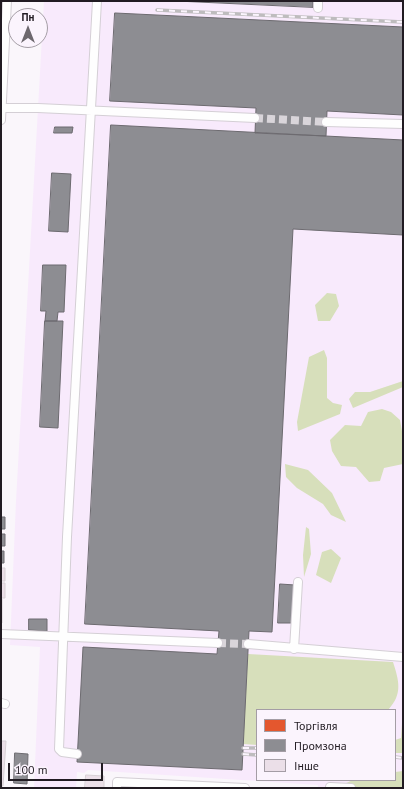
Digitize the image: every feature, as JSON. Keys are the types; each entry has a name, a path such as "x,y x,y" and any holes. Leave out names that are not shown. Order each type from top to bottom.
{"street":[{"path":"1,120 7,1"},
{"path":"77,754 62,752 59,749 63,636 97,1"},
{"path":"1,108 90,110 255,118"},
{"path":"326,122 403,124"},
{"path":"294,649 298,582"},
{"path":"1,634 218,643"},
{"path":"248,644 403,657"},
{"path":"117,788 117,782 245,788"},
{"path":"330,787 351,788"}],"shaded area":[{"path":"44,1 403,1 403,788 318,788 318,785 257,781 396,781 396,709 256,709 256,781 88,770 84,773 77,772 76,788 34,788 40,647 10,645 16,501 41,48 48,48 48,8 44,8"}],"green space":[{"path":"327,293 336,294 339,306 330,321 318,321 315,305"},
{"path":"324,350 327,358 327,398 333,403 342,405 340,414 298,431 297,422 309,357"},
{"path":"403,381 403,387 353,408 349,399 355,392 370,392"},
{"path":"382,409 391,412 400,420 403,437 403,464 384,468 380,481 369,482 356,467 341,466 332,451 330,440 345,425 361,426 368,412"},
{"path":"285,464 308,470 332,493 346,522 331,515 323,504 297,488 286,477"},
{"path":"306,527 309,529 311,554 304,577 303,555"},
{"path":"331,549 341,558 331,583 316,575 322,552"},
{"path":"248,654 393,662 398,681 398,693 389,709 256,709 256,745 243,744"},
{"path":"403,709 403,753 396,753 396,740 401,738"},
{"path":"403,771 403,788 335,788 351,781 396,781 396,772"}],"building: Торгівля":[{"path":"123,787 150,788 123,788"}],"building: Промзона":[{"path":"177,1 313,1 313,7"},
{"path":"115,13 403,27 403,115 327,111 326,136 255,133 256,108 110,101"},
{"path":"111,125 403,140 403,235 293,229 272,632 249,631 242,770 77,762 83,647 217,654 219,631 85,624"},
{"path":"55,127 73,127 72,133 54,133"},
{"path":"52,173 71,174 68,232 49,231"},
{"path":"43,265 66,265 64,312 58,312 57,321 45,321 46,311 41,311"},
{"path":"45,321 63,321 58,428 40,427"},
{"path":"1,517 5,517 5,529 1,529"},
{"path":"1,534 5,534 5,546 1,546"},
{"path":"1,551 4,551 4,563 1,563"},
{"path":"280,584 295,585 293,623 278,623"},
{"path":"29,619 47,619 47,631 29,630"},
{"path":"15,753 28,754 27,784 14,783"}],"building: Інше":[{"path":"1,7 3,7 2,21 1,21"},
{"path":"1,568 5,568 5,581 1,581"},
{"path":"1,583 5,583 5,598 1,598"},
{"path":"2,599 2,623 1,622"},
{"path":"1,741 6,741 3,786 1,786"},
{"path":"86,775 104,776 104,788 85,788"}],"tunnel":[{"path":"255,118 326,122"},
{"path":"218,643 248,644"}],"railway":[{"path":"157,10 403,22"},
{"path":"243,748 256,748"},
{"path":"243,754 256,755"},
{"path":"396,757 403,758"}]}
